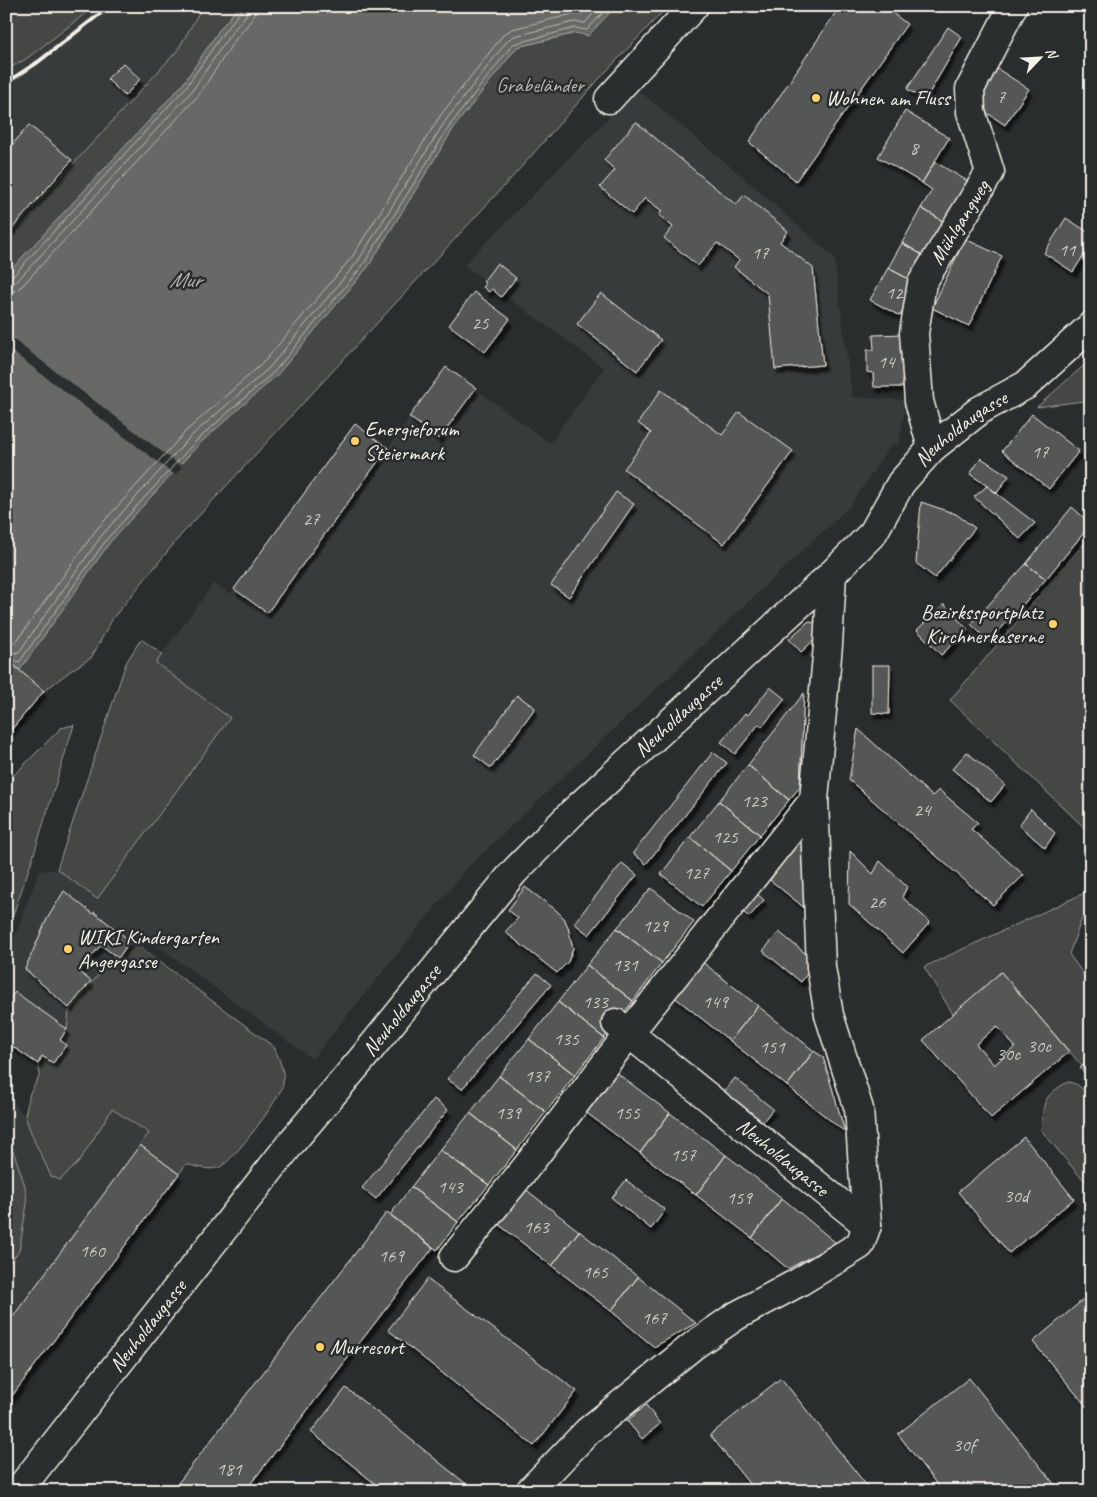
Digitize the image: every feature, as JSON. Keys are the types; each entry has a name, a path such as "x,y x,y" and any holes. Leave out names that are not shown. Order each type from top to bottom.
{"street":[{"path":"608,99 694,6"},
{"name":"Mühlgangweg","path":"932,448 919,401 914,333 922,283 990,172 971,112 970,89 1013,6"},
{"name":"Neuholdaugasse","path":"18,1491 291,1143 513,873 572,813 832,574 873,533 901,483 932,448 980,410 1026,385 1091,326"},
{"name":"Neuholdaugasse","path":"832,574 828,645 814,800 821,967 829,1015 859,1109 868,1225"},
{"path":"454,1257 528,1164 622,1028 814,800"},
{"name":"Neuholdaugasse","path":"622,1028 868,1225"},
{"path":"530,1491 588,1431 627,1398 736,1316 860,1245 868,1225"}],"shaded area":[{"path":"95,6 203,6 178,51 6,237 6,70 26,59"},
{"path":"637,89 744,178 834,257 852,397 903,400 904,413 899,443 890,446 851,505 468,867 312,1059 139,932 118,960 113,957 69,1011 67,1029 16,992 6,1004 6,960 39,871 57,869 97,899 229,717 155,663 214,583 230,594 355,424 388,448 446,367 550,443 604,368 464,265"},
{"path":"6,1093 25,1116 51,1177 79,1162 112,1109 149,1134 140,1145 179,1174 6,1404"}],"green space":[{"path":"6,6 95,6 26,59 6,70"},
{"path":"203,6 239,6 220,29 183,84 6,275 6,237 177,51"},
{"name":"Grabeländer","path":"616,6 668,6 181,535 113,618 91,658 44,691 6,736 6,689 110,542 199,444 277,375 368,267 455,126 517,47 577,33 588,35"},
{"path":"1091,359 1091,400 1037,407"},
{"name":"Bezirkssportplatz Kirchnerkaserne","path":"1091,535 1091,834 950,700"},
{"path":"141,639 162,654 156,663 230,718 97,899 57,869 126,663"},
{"path":"74,725 33,857 6,935 6,783 61,728"},
{"path":"1091,890 1091,914 1082,918 1069,954 1091,985 1091,1059 1082,1066 1001,972 953,1014 924,967"},
{"path":"132,941 274,1047 280,1061 283,1084 274,1102 256,1128 235,1153 220,1167 207,1169 186,1164 179,1174 140,1145 149,1133 112,1109 79,1162 60,1180 51,1176 25,1116 30,1093 40,1075 38,1064 42,1056 53,1063 66,1045 60,1040 67,1029 69,1011 113,957 118,960"},
{"path":"1068,1082 1076,1084 1082,1089 1091,1102 1091,1186 1077,1173 1041,1130 1046,1101 1053,1091"},
{"path":"6,1137 15,1156 25,1186 27,1204 19,1251 6,1267"}],"water":[{"name":"Mur","path":"239,6 616,6 588,36 576,33 517,47 455,126 368,267 277,375 199,444 110,542 20,670 6,659 6,275 183,84 220,29"}],"pier":[{"path":"6,334 182,467 175,475 6,347"}],"building":[{"name":"Wohnen am Fluss","path":"840,6 883,6 907,24 796,181 749,142"},
{"path":"948,27 962,37 925,100 907,89"},
{"path":"123,63 140,79 125,96 107,79"},
{"path":"996,68 1029,89 1005,125 974,104"},
{"path":"905,111 949,138 922,183 878,157"},
{"path":"636,122 736,205 744,195 788,231 780,242 813,268 823,365 775,369 768,294 734,267 739,260 717,243 698,266 664,238 673,227 659,215 662,211 645,198 632,214 600,187 615,170 604,160"},
{"path":"29,125 72,160 9,232 6,230 6,152"},
{"path":"935,162 976,186 951,226 921,208 932,190 922,183"},
{"path":"921,208 951,226 931,260 902,243"},
{"path":"1066,218 1091,234 1091,244 1073,272 1044,253"},
{"path":"965,239 1002,256 969,326 932,308"},
{"path":"902,243 931,260 918,284 888,268"},
{"path":"497,263 516,278 501,297 492,289 489,292 483,287 486,284 483,282"},
{"path":"888,268 918,284 900,316 870,300"},
{"path":"474,292 510,319 485,352 449,325"},
{"path":"601,293 661,340 637,371 577,324"},
{"path":"905,334 905,387 874,387 873,373 867,372 867,350 874,350 873,335"},
{"path":"446,367 476,388 439,439 409,417"},
{"path":"661,390 722,435 739,412 793,451 724,544 624,469 651,433 638,423"},
{"path":"1032,414 1079,451 1049,489 1002,451"},
{"path":"355,424 388,448 267,613 234,589"},
{"path":"981,458 1009,476 997,493 970,474"},
{"path":"987,486 1035,523 1020,539 974,497"},
{"path":"616,492 634,504 569,597 551,585"},
{"path":"921,502 956,514 975,528 935,578 916,563"},
{"path":"1072,507 1091,524 1046,579 1026,564"},
{"path":"1026,564 1046,579 989,642 971,624"},
{"path":"944,604 968,630 941,655 917,630"},
{"path":"825,613 822,633 801,652 789,639 809,621 812,623"},
{"path":"6,659 44,691 6,736"},
{"path":"872,665 890,665 889,714 872,713"},
{"path":"770,687 785,699 762,727 759,724 735,754 721,742 745,713 748,715"},
{"path":"804,693 800,787 789,800 748,765"},
{"path":"517,695 535,708 491,768 474,755"},
{"path":"858,729 932,796 939,790 978,823 971,829 1024,875 993,905 849,780"},
{"path":"713,752 727,763 646,864 633,853"},
{"path":"967,752 1005,785 991,802 952,769"},
{"path":"748,765 789,800 760,835 719,801"},
{"path":"719,801 760,835 731,871 690,837"},
{"path":"1031,809 1055,833 1045,848 1019,825"},
{"path":"690,837 731,871 702,907 661,874"},
{"path":"801,838 811,845 807,910 770,880"},
{"path":"850,851 873,874 880,861 907,887 902,897 930,922 903,953 849,904"},
{"path":"622,863 637,875 589,935 574,923"},
{"path":"525,887 556,910 564,918 568,927 573,948 568,962 557,973 505,932 518,918 508,910"},
{"path":"651,888 694,922 662,963 617,928"},
{"path":"750,888 764,900 749,917 735,905"},
{"name":"WIKI Kindergarten Angergasse","path":"64,891 130,941 118,958 101,945 79,972 91,981 69,1008 25,969 47,919"},
{"path":"617,928 662,963 633,1001 587,965"},
{"path":"779,932 816,962 801,982 763,951"},
{"path":"701,961 758,1006 730,1041 673,996"},
{"path":"587,965 633,1001 604,1038 558,1002"},
{"path":"1001,972 1069,1052 991,1118 923,1040","holes":["997,1026 1015,1047 994,1065 976,1044"]},
{"path":"537,973 551,985 462,1089 447,1079"},
{"path":"15,992 67,1029 60,1040 66,1045 53,1063 42,1056 38,1064 6,1042 6,1004"},
{"path":"558,1002 604,1038 575,1075 529,1039"},
{"path":"758,1006 814,1051 787,1086 730,1041"},
{"path":"529,1039 575,1075 546,1112 499,1076"},
{"path":"814,1051 823,1057 845,1132 787,1086"},
{"path":"1091,1059 1091,1080 1080,1068"},
{"path":"614,1071 670,1113 640,1153 584,1111"},
{"path":"499,1076 546,1112 517,1150 470,1113"},
{"path":"735,1078 773,1109 759,1126 721,1096"},
{"path":"434,1099 448,1110 376,1199 362,1188"},
{"path":"470,1113 517,1150 489,1185 440,1150"},
{"path":"670,1113 726,1155 696,1195 640,1153"},
{"path":"1024,1137 1074,1199 1009,1253 958,1192"},
{"path":"140,1145 179,1174 6,1404 6,1326"},
{"path":"440,1150 489,1185 458,1222 411,1187"},
{"path":"726,1155 782,1198 752,1238 696,1195"},
{"path":"626,1180 665,1210 651,1229 612,1198"},
{"path":"520,1185 579,1231 552,1266 493,1220"},
{"path":"411,1187 458,1222 437,1250 390,1215"},
{"path":"782,1198 836,1243 788,1269 752,1238"},
{"name":"Murresort","path":"387,1212 433,1248 245,1491 172,1491"},
{"path":"579,1231 638,1277 611,1311 552,1266"},
{"path":"638,1277 696,1323 654,1347 611,1311"},
{"name":"Murresort","path":"427,1279 577,1391 534,1446 388,1330"},
{"path":"1091,1293 1091,1340 1085,1345 1091,1352 1091,1412 1033,1342"},
{"path":"781,1378 871,1491 755,1491 710,1435"},
{"path":"969,1378 1055,1485 1048,1491 942,1491 898,1434"},
{"name":"Murresort","path":"346,1388 475,1491 384,1491 311,1432"},
{"path":"646,1405 660,1424 642,1439 627,1421"}],"railway":[{"path":"6,83 38,62 110,6"}],"place":[{"name":"Wohnen am Fluss","path":"816,98"},
{"name":"Energieforum Steiermark","path":"355,441"},
{"name":"Bezirkssportplatz Kirchnerkaserne","path":"1053,624"},
{"name":"WIKI Kindergarten Angergasse","path":"68,949"},
{"name":"Murresort","path":"320,1347"}]}
